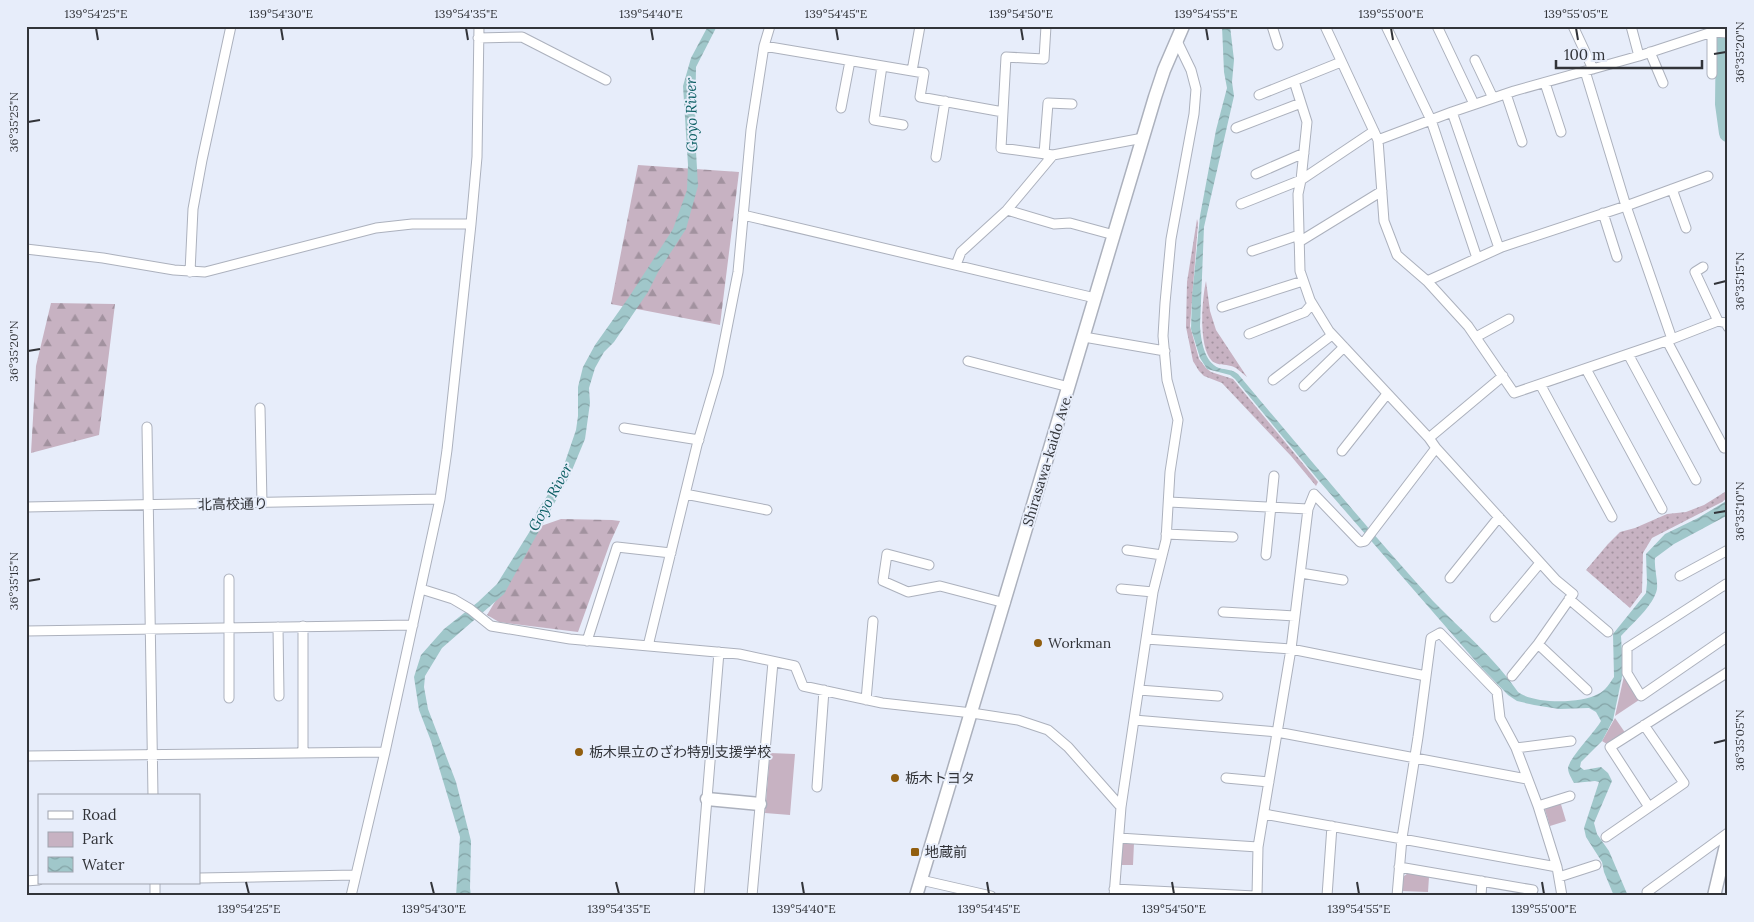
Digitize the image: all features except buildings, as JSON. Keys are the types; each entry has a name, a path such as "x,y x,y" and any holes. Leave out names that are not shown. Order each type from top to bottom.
{"main road":[{"name":"Shirasawa-kaido Ave.","path":"916,896 1143,138 1164,70 1182,26"},
{"path":"707,799 760,804"},
{"path":"1714,896 1728,835"}],"street":[{"path":"190,272 193,209 231,26"},
{"path":"351,896 385,752 440,499 448,440 477,157 479,26"},
{"path":"648,646 699,440 718,374 738,272 751,130 764,46 770,26"},
{"path":"912,71 920,26"},
{"path":"1046,26 1044,59 1006,57 1001,148 1048,155 1143,138"},
{"path":"1272,26 1278,45"},
{"path":"1325,26 1378,140 1384,221 1397,255 1427,281 1468,326 1514,393 1718,322 1726,322 1728,327"},
{"path":"1386,26 1431,120 1477,258"},
{"path":"1437,26 1474,104"},
{"path":"1573,26 1589,70 1626,206 1669,340 1724,448"},
{"path":"1631,26 1639,56"},
{"path":"1378,140 1474,104 1639,56 1713,29 1728,33"},
{"path":"1712,74 1713,29"},
{"path":"478,38 522,37 606,80"},
{"path":"1176,39 1191,70 1196,89 1194,114 1171,239 1163,336 1168,380 1178,420 1170,472 1166,534 1153,592 1122,807 1114,892 1256,896 1258,847 1291,650 1308,509 1314,494 1360,542 1365,541 1436,448"},
{"path":"764,46 924,73 920,97 1003,112"},
{"path":"1650,52 1663,83"},
{"path":"1475,60 1493,98"},
{"path":"841,108 850,61"},
{"path":"1259,95 1341,62"},
{"path":"882,66 874,120 903,125"},
{"path":"1294,81 1307,122 1298,194 1299,239 1300,271 1312,304 1332,334 1429,438 1540,563 1573,594 1538,644 1512,676"},
{"path":"1545,83 1561,132"},
{"path":"1506,94 1522,142"},
{"path":"936,157 944,101"},
{"path":"956,265 961,252 1007,210 1048,155 1048,103 1072,104"},
{"path":"1236,128 1301,103"},
{"path":"1452,112 1499,248"},
{"path":"1241,204 1301,180 1374,131"},
{"path":"1256,174 1304,153"},
{"path":"1427,281 1499,248 1626,206 1708,176"},
{"path":"1672,189 1686,228"},
{"path":"1252,252 1299,239 1382,191"},
{"path":"1007,210 1054,224 1070,223 1114,235"},
{"path":"1603,213 1617,257"},
{"path":"743,215 1095,298"},
{"path":"26,249 103,258 190,272 205,272 376,228 412,224 471,224"},
{"path":"1703,267 1695,272 1718,322"},
{"path":"1222,307 1303,281"},
{"path":"1249,334 1305,312 1312,304"},
{"path":"1476,337 1509,319"},
{"path":"1273,380 1332,334"},
{"path":"1084,336 1165,351"},
{"path":"1304,386 1344,347"},
{"path":"1628,354 1696,480"},
{"path":"968,361 1069,387"},
{"path":"1586,368 1662,509"},
{"path":"1429,438 1503,376"},
{"path":"1540,384 1612,517"},
{"path":"1342,452 1387,394"},
{"path":"260,408 262,503"},
{"path":"147,427 153,794"},
{"path":"624,428 699,440"},
{"path":"1266,556 1274,476"},
{"path":"686,494 767,510"},
{"name":"北高校通り","path":"26,508 440,499"},
{"path":"1169,502 1308,509"},
{"path":"1450,578 1499,517"},
{"path":"1166,534 1233,537"},
{"path":"587,641 617,547 671,553"},
{"path":"1127,550 1162,554"},
{"path":"1680,576 1728,550"},
{"path":"929,565 888,554 884,581 908,592 940,586 1004,603"},
{"path":"1495,617 1540,563"},
{"path":"1301,573 1344,580"},
{"path":"229,579 229,698"},
{"path":"1728,587 1726,584 1627,648 1627,672 1640,696 1728,636"},
{"path":"1121,589 1153,592"},
{"path":"420,590 453,599 470,609 491,626 587,641 739,654 795,666 803,686 882,703 1018,720 1048,730 1068,747 1122,807"},
{"path":"1569,599 1608,632"},
{"path":"1224,612 1295,616"},
{"path":"866,700 873,621"},
{"path":"26,631 413,625"},
{"path":"303,626 303,753"},
{"path":"278,627 279,696"},
{"path":"1397,896 1402,838 1431,638 1440,633 1498,692 1500,718 1516,748 1538,806 1557,867 1562,896"},
{"path":"1146,639 1291,650 1426,676"},
{"path":"1538,644 1587,690"},
{"path":"699,896 719,652"},
{"path":"752,896 773,662"},
{"path":"1649,807 1610,747 1728,672"},
{"path":"817,787 824,690"},
{"path":"1139,690 1218,696"},
{"path":"1134,720 1277,732 1527,779"},
{"path":"1606,837 1684,783 1644,725"},
{"path":"1516,748 1571,741"},
{"path":"26,756 385,752"},
{"path":"1226,778 1269,782"},
{"path":"1538,806 1570,796"},
{"path":"1264,814 1557,867"},
{"path":"1327,896 1332,826"},
{"path":"1647,892 1728,835"},
{"path":"1119,838 1258,847"},
{"path":"1559,877 1596,865"},
{"path":"1399,867 1533,890"},
{"path":"200,878 355,875"},
{"path":"921,880 991,896"},
{"path":"1481,896 1482,881"}],"green space":[{"path":"638,165 739,172 720,325 611,304"},
{"path":"1197,219 1190,326 1199,359 1211,372 1233,379 1318,482 1316,486 1291,456 1222,383 1204,376 1193,361 1186,327 1187,282"},
{"path":"1206,281 1210,311 1216,330 1247,377 1229,365 1214,363 1208,354 1202,322"},
{"path":"51,303 115,304 99,435 31,453 36,366"},
{"path":"1728,490 1728,497 1722,502 1652,538 1643,553 1642,592 1630,608 1586,570 1620,532 1635,528 1667,514 1686,512 1704,505"},
{"path":"561,519 620,521 610,543 578,632 499,622 487,615 541,526"},
{"path":"1624,676 1639,700 1615,716"},
{"path":"1615,718 1626,734 1607,744 1602,741"},
{"path":"770,753 795,754 790,815 765,813"},
{"path":"1560,801 1566,821 1550,826 1545,810 1547,805"},
{"path":"1124,843 1134,843 1133,865 1119,865 1121,846"},
{"path":"1408,873 1429,877 1428,892 1401,891 1403,877"}],"water":[{"name":"Goyo River","path":"708,26 717,26 696,67 695,134 698,186 686,229 658,272 648,292 614,342 604,352 595,368 589,388 590,403 585,439 570,475 504,594 442,648 425,676 424,687 428,709 456,782 471,841 471,896 456,896 460,837 431,741 419,710 414,677 421,655 444,629 497,584 530,531 537,511 563,468 576,430 578,387 583,367 595,345 673,229 687,190 688,165 683,86 691,58"},
{"path":"1222,26 1230,26 1234,60 1232,82 1234,96 1204,227 1200,326 1202,344 1207,356 1219,368 1238,374 1408,573 1488,656 1518,692 1525,696 1546,701 1569,701 1580,700 1603,691 1614,677 1613,634 1646,593 1646,554 1665,534 1698,518 1728,500 1728,515 1674,544 1655,558 1657,589 1655,595 1642,614 1621,636 1623,672 1613,720 1602,741 1581,762 1580,767 1584,770 1601,767 1608,773 1612,781 1594,823 1597,834 1609,851 1628,896 1614,896 1602,862 1586,837 1584,828 1599,782 1574,783 1568,770 1573,758 1601,721 1596,712 1589,708 1559,709 1534,705 1517,701 1508,695 1479,665 1320,482 1235,379 1230,375 1207,369 1200,358 1191,329 1192,297 1200,216 1216,130 1227,88 1224,72"},
{"path":"1719,26 1725,26 1723,44 1728,96 1728,164 1720,95"}],"waterway":[{"path":"1725,26 1724,104 1728,133"}],"place":[{"name":"Workman","path":"1038,643"},
{"name":"栃木県立のざわ特別支援学校","path":"579,752"},
{"name":"栃木トヨタ","path":"895,778"},
{"name":"地蔵前","path":"915,852"}]}
